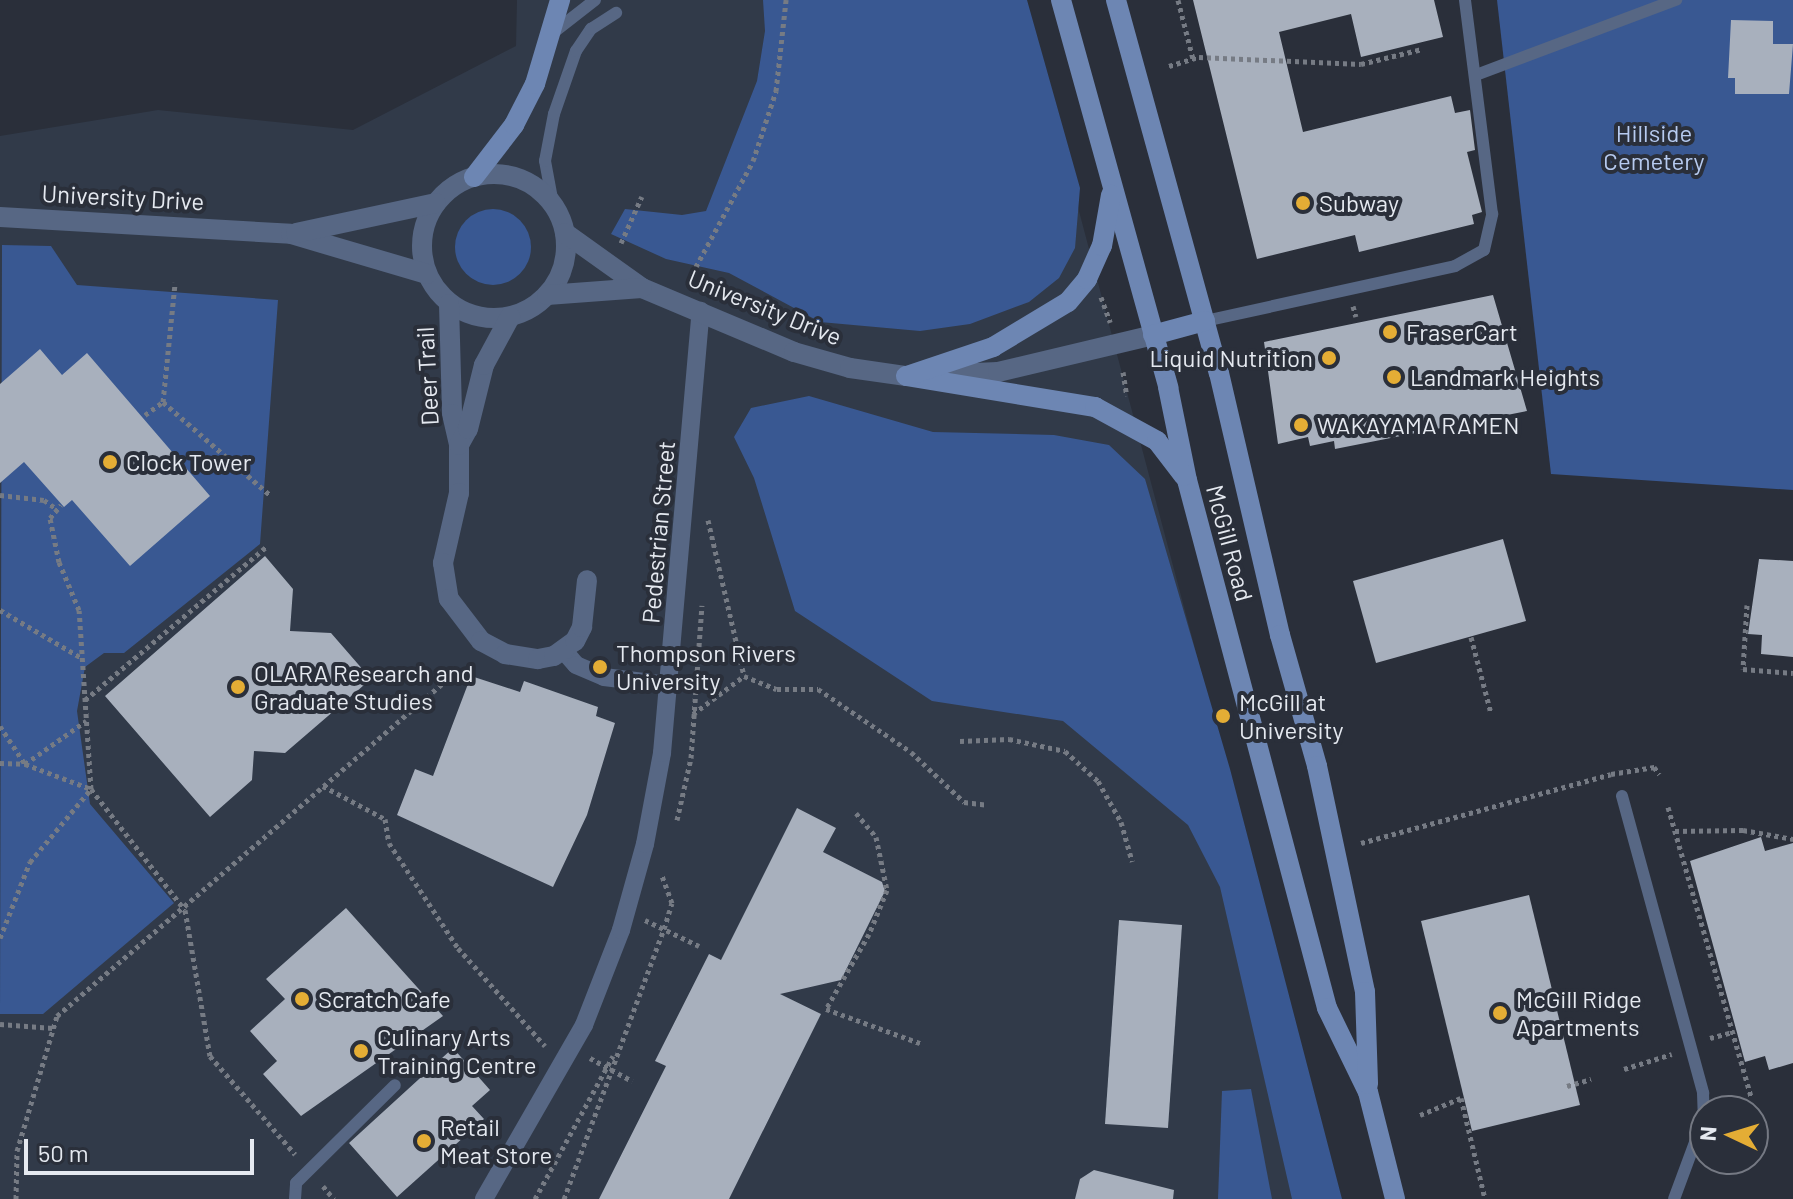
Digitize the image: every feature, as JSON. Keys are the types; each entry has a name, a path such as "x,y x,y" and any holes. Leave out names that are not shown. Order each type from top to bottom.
{"main road":[{"path":"474,177 514,125 554,32 560,0"},
{"name":"McGill Road","path":"1061,0 1153,335 1187,480 1327,1008 1368,1092 1395,1199"},
{"name":"McGill Road","path":"1116,0 1205,321 1331,827 1365,992 1368,1092"},
{"path":"906,376 993,347 1068,302 1087,279 1102,246 1112,187"},
{"path":"1153,335 1205,321"},
{"path":"906,376 1095,407 1157,441 1187,480"}],"street":[{"path":"513,176 553,204 565,233 561,273 547,295 510,317 468,314 449,304 427,274 422,246 436,203 474,177 513,176"},
{"name":"University Drive","path":"291,234 436,203"},
{"name":"University Drive","path":"0,217 291,234 427,274"},
{"name":"University Drive","path":"565,233 642,288 794,352 850,368 906,376 998,372 1153,335"},
{"name":"University Drive","path":"547,295 642,288"},
{"name":"Deer Trail","path":"449,304 452,414 459,445 459,493 443,563 444,581 463,622 492,648 523,659 564,651"},
{"name":"Pedestrian Street","path":"484,1199 584,1025 626,911 662,753 701,311"},
{"name":"Deer Trail","path":"459,445 468,429 484,365 510,317"},
{"path":"587,580 582,627 564,651 576,665 604,677 668,685"}],"lane":[{"path":"554,32 595,0"},
{"path":"1205,321 1455,266 1484,250 1492,214 1465,0"},
{"path":"1476,75 1676,0"},
{"path":"553,204 545,161 554,114 576,51 591,29 616,13"},
{"path":"1622,796 1703,1093 1704,1118 1674,1199"},
{"path":"295,1199 296,1183 395,1085"}],"path":[{"path":"692,274 753,161 776,91 786,0"},
{"path":"1178,0 1193,59"},
{"path":"1169,66 1193,59 1361,64 1422,49"},
{"path":"618,251 642,196"},
{"path":"145,415 163,402 175,283"},
{"path":"1098,288 1109,308 1110,323"},
{"path":"163,402 270,495"},
{"path":"0,495 44,500 59,507 50,518 59,562 79,610 91,789 30,862 0,938"},
{"path":"705,515 712,525 744,676"},
{"path":"85,700 267,546"},
{"path":"1747,605 1743,669 1793,673"},
{"path":"0,610 80,657"},
{"path":"1471,637 1491,713"},
{"path":"16,1199 17,1151 57,1016 185,910 457,671"},
{"path":"693,714 744,676"},
{"path":"744,676 777,689 818,689 911,752 964,802 987,805"},
{"path":"25,764 87,721"},
{"path":"0,726 25,764"},
{"path":"960,741 1009,739 1065,751 1098,781 1121,822 1132,861"},
{"path":"0,763 25,764 91,789 185,910 210,1056 334,1199"},
{"path":"1361,843 1611,774 1654,767 1659,774"},
{"path":"323,786 385,819 389,843 458,948 546,1047 566,1059"},
{"path":"1668,807 1750,1095"},
{"path":"856,813 876,837 887,890 869,934 826,1009 920,1043"},
{"path":"1675,831 1743,830 1793,839"},
{"path":"626,911 699,946"},
{"path":"0,1024 53,1028"},
{"path":"1708,1039 1732,1032"},
{"path":"535,1199 617,1048"},
{"path":"1624,1069 1676,1053"},
{"path":"611,1070 632,1081"},
{"path":"1567,1086 1591,1079"},
{"path":"1420,1115 1461,1098 1485,1199"}],"shaded area":[{"name":"Thompson Rivers University","path":"517,0 1023,0 1341,1199 0,1199 0,136 158,110 353,130 516,46"}],"green space":[{"path":"763,0 1027,0 1080,188 1075,248 1059,278 1029,302 970,324 920,331 820,322 729,273 666,259 611,234 625,209 682,215 706,211 757,81 765,31"},
{"name":"Hillside Cemetery","path":"1497,0 1793,0 1793,490 1551,474"},
{"path":"493,209 508,212 520,220 528,232 531,247 528,262 520,274 508,282 493,285 478,282 466,274 458,262 455,247 458,232 466,220 478,212"},
{"path":"2,245 51,246 77,285 278,300 260,544 124,653 104,653 85,667 77,711 90,804 174,903 43,1014 0,1014"},
{"path":"809,396 933,432 1054,435 1109,445 1145,479 1230,769 1342,1199 1292,1199 1220,887 1188,825 1063,721 932,701 795,611 754,478 734,437 751,408"},
{"path":"1251,1089 1272,1199 1218,1199 1222,1091"}],"building":[{"path":"1193,0 1434,0 1443,37 1361,57 1351,14 1279,32 1303,132 1451,96 1455,113 1470,110 1475,150 1467,152 1482,212 1472,215 1474,224 1359,252 1355,235 1257,259"},
{"path":"1731,20 1773,21 1773,44 1793,44 1789,94 1735,94 1735,78 1728,78"},
{"name":"Landmark Heights","path":"1493,295 1527,411 1335,449 1334,441 1310,446 1308,437 1278,444 1264,342"},
{"name":"Clock Tower","path":"40,349 62,375 87,353 210,496 130,566 72,500 64,507 24,462 0,483 0,384"},
{"path":"1503,539 1526,621 1376,663 1353,581"},
{"name":"OLARA Research and Graduate Studies","path":"265,556 293,589 290,631 331,633 371,679 285,753 254,751 252,780 210,817 105,696"},
{"path":"1759,559 1793,561 1793,657 1761,654 1762,635 1748,634"},
{"path":"471,676 520,692 524,681 598,707 596,716 615,723 587,815 553,887 397,815 415,769 433,776"},
{"path":"797,808 836,828 823,852 882,882 885,891 841,980 780,994 821,1014 729,1199 599,1199 666,1066 655,1061 709,954 721,960"},
{"path":"1761,837 1765,851 1793,843 1793,1063 1769,1070 1765,1056 1745,1062 1690,861"},
{"name":"McGill Ridge Apartments","path":"1529,895 1580,1105 1472,1131 1421,921"},
{"name":"Culinary Arts Training Centre","path":"346,908 443,1016 301,1116 263,1074 277,1061 250,1031 285,999 266,979"},
{"path":"1119,920 1182,925 1168,1128 1105,1124"},
{"path":"453,1048 490,1090 472,1106 484,1119 397,1197 349,1143"},
{"path":"1094,1170 1174,1190 1173,1199 1075,1199 1080,1179"}],"place":[{"name":"Subway","path":"1303,203"},
{"name":"FraserCart","path":"1390,332"},
{"name":"Liquid Nutrition","path":"1329,358"},
{"name":"Landmark Heights","path":"1394,377"},
{"name":"WAKAYAMA RAMEN","path":"1301,425"},
{"name":"Clock Tower","path":"110,462"},
{"name":"Thompson Rivers University","path":"600,667"},
{"name":"OLARA Research and Graduate Studies","path":"238,687"},
{"name":"McGill at University","path":"1223,716"},
{"name":"Scratch Cafe","path":"302,999"},
{"name":"McGill Ridge Apartments","path":"1500,1013"},
{"name":"Culinary Arts Training Centre","path":"361,1051"},
{"name":"Retail Meat Store","path":"424,1141"}]}
